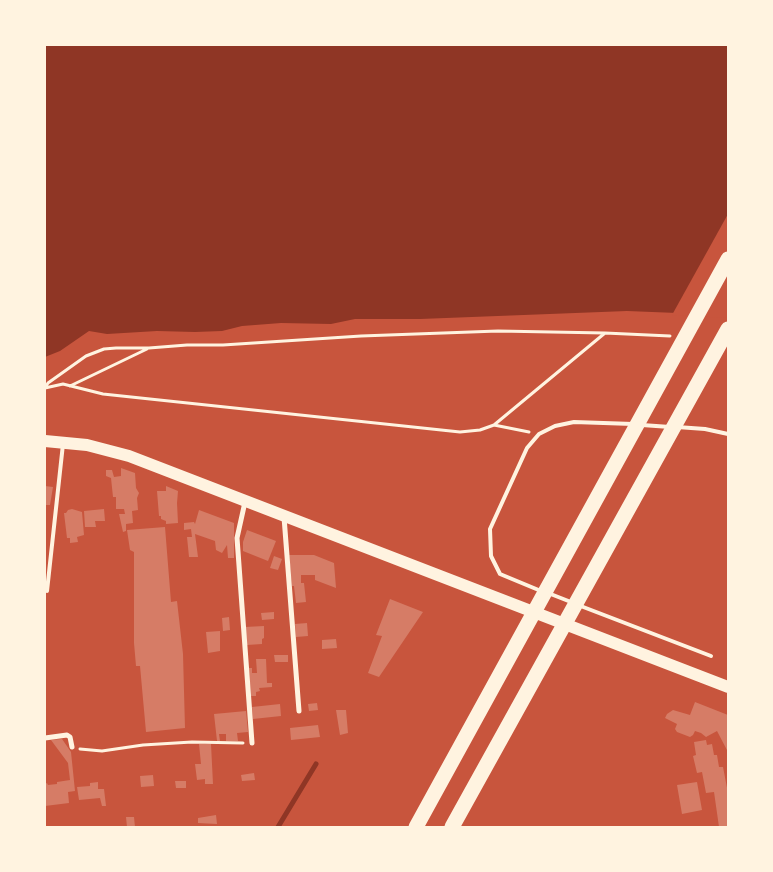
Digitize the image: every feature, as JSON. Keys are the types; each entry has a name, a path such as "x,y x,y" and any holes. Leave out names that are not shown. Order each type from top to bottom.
{"highway":[{"path":"416,827 728,259"},
{"path":"452,827 728,329"}],"main road":[{"path":"45,440 87,445 129,456 728,687"}],"street":[{"path":"245,501 237,538 252,743"},
{"path":"284,516 299,711"},
{"path":"45,738 67,735 70,737 72,747"}],"lane":[{"path":"711,656 500,574 491,556 490,529 527,448 539,434 555,426 574,422 602,422 705,429 728,434"},
{"path":"47,591 63,442"}],"path":[{"path":"478,332 605,333 494,425 480,430 460,432 103,394 70,386 55,385 45,388 48,383 76,362 96,351 116,348 149,348 187,344 223,345 361,336 478,332"},
{"path":"70,386 149,348"},
{"path":"494,425 539,434"},
{"path":"72,747 75,749 102,751 143,745 192,742 252,743"}],"shaded area":[{"path":"45,45 728,45 728,315 627,311 420,319 355,319 331,324 281,323 242,326 222,331 157,331 107,334 89,331 60,351 45,357"}],"pier":[{"path":"728,214 728,318 672,315"}],"building":[{"path":"121,468 135,473 136,488 139,493 137,498 138,510 132,511 133,523 126,524 126,531 123,532 119,514 125,514 124,509 116,509 116,497 113,497 111,478 106,476 106,470 112,470 114,477 121,476"},
{"path":"45,486 53,487 50,505 45,505"},
{"path":"166,486 178,491 178,523 166,524 166,521 159,516 157,491 166,491"},
{"path":"72,509 82,512 84,535 77,537 78,542 70,543 70,538 67,538 64,513"},
{"path":"104,509 105,521 95,521 96,527 85,527 84,511"},
{"path":"199,510 234,523 234,558 228,558 227,545 222,553 216,550 215,541 195,534 198,557 189,557 187,537 192,537 191,529 184,530 184,523 194,522 195,524"},
{"path":"165,527 171,602 177,601 183,654 185,728 146,732 140,666 136,666 134,643 134,552 130,550 127,530"},
{"path":"247,530 276,541 268,561 243,551 243,542"},
{"path":"289,555 314,555 334,563 336,588 315,580 315,575 301,575 306,602 296,603 294,586 292,586"},
{"path":"274,556 282,559 278,570 270,568"},
{"path":"390,599 423,612 379,677 368,673 382,636 376,635"},
{"path":"274,612 274,619 262,620 261,613"},
{"path":"229,617 230,630 223,631 222,618"},
{"path":"307,623 308,636 296,637 295,624"},
{"path":"264,626 262,644 247,645 245,627"},
{"path":"220,631 220,651 208,653 206,632"},
{"path":"336,639 337,648 322,649 322,640"},
{"path":"274,655 288,655 288,662 275,662"},
{"path":"256,659 266,659 267,683 272,683 272,687 259,688 260,691 256,692 256,696 251,696 249,668 252,668 252,673 257,673"},
{"path":"695,702 728,715 728,752 717,731 706,737 695,731 690,737 677,732 675,729 677,724 665,718 673,710 690,715"},
{"path":"317,703 318,710 309,711 308,704"},
{"path":"280,704 281,716 253,719 252,707"},
{"path":"336,710 346,710 348,733 340,735"},
{"path":"246,711 248,732 237,733 238,741 226,741 226,734 219,734 220,741 217,741 214,714"},
{"path":"318,725 320,737 291,740 290,728"},
{"path":"62,739 71,752 75,791 68,792 69,803 45,806 45,784 57,784 57,782 70,780 68,763 51,740"},
{"path":"706,740 707,745 712,744 714,755 717,755 719,767 723,767 728,793 728,827 719,827 714,792 706,793 702,772 697,773 693,756 696,755 694,742"},
{"path":"199,744 211,744 213,784 205,784 205,779 197,780 195,764 201,764"},
{"path":"254,773 255,780 242,781 241,775"},
{"path":"153,775 154,786 141,787 140,776"},
{"path":"175,781 186,781 186,788 176,788"},
{"path":"98,782 98,789 104,789 106,806 102,806 100,798 79,800 77,787 90,786 90,783"},
{"path":"697,782 702,810 682,814 677,785"},
{"path":"216,815 217,824 198,823 198,818"},
{"path":"126,817 134,817 135,827 127,827"}],"waterway":[{"path":"278,827 316,764"}]}
